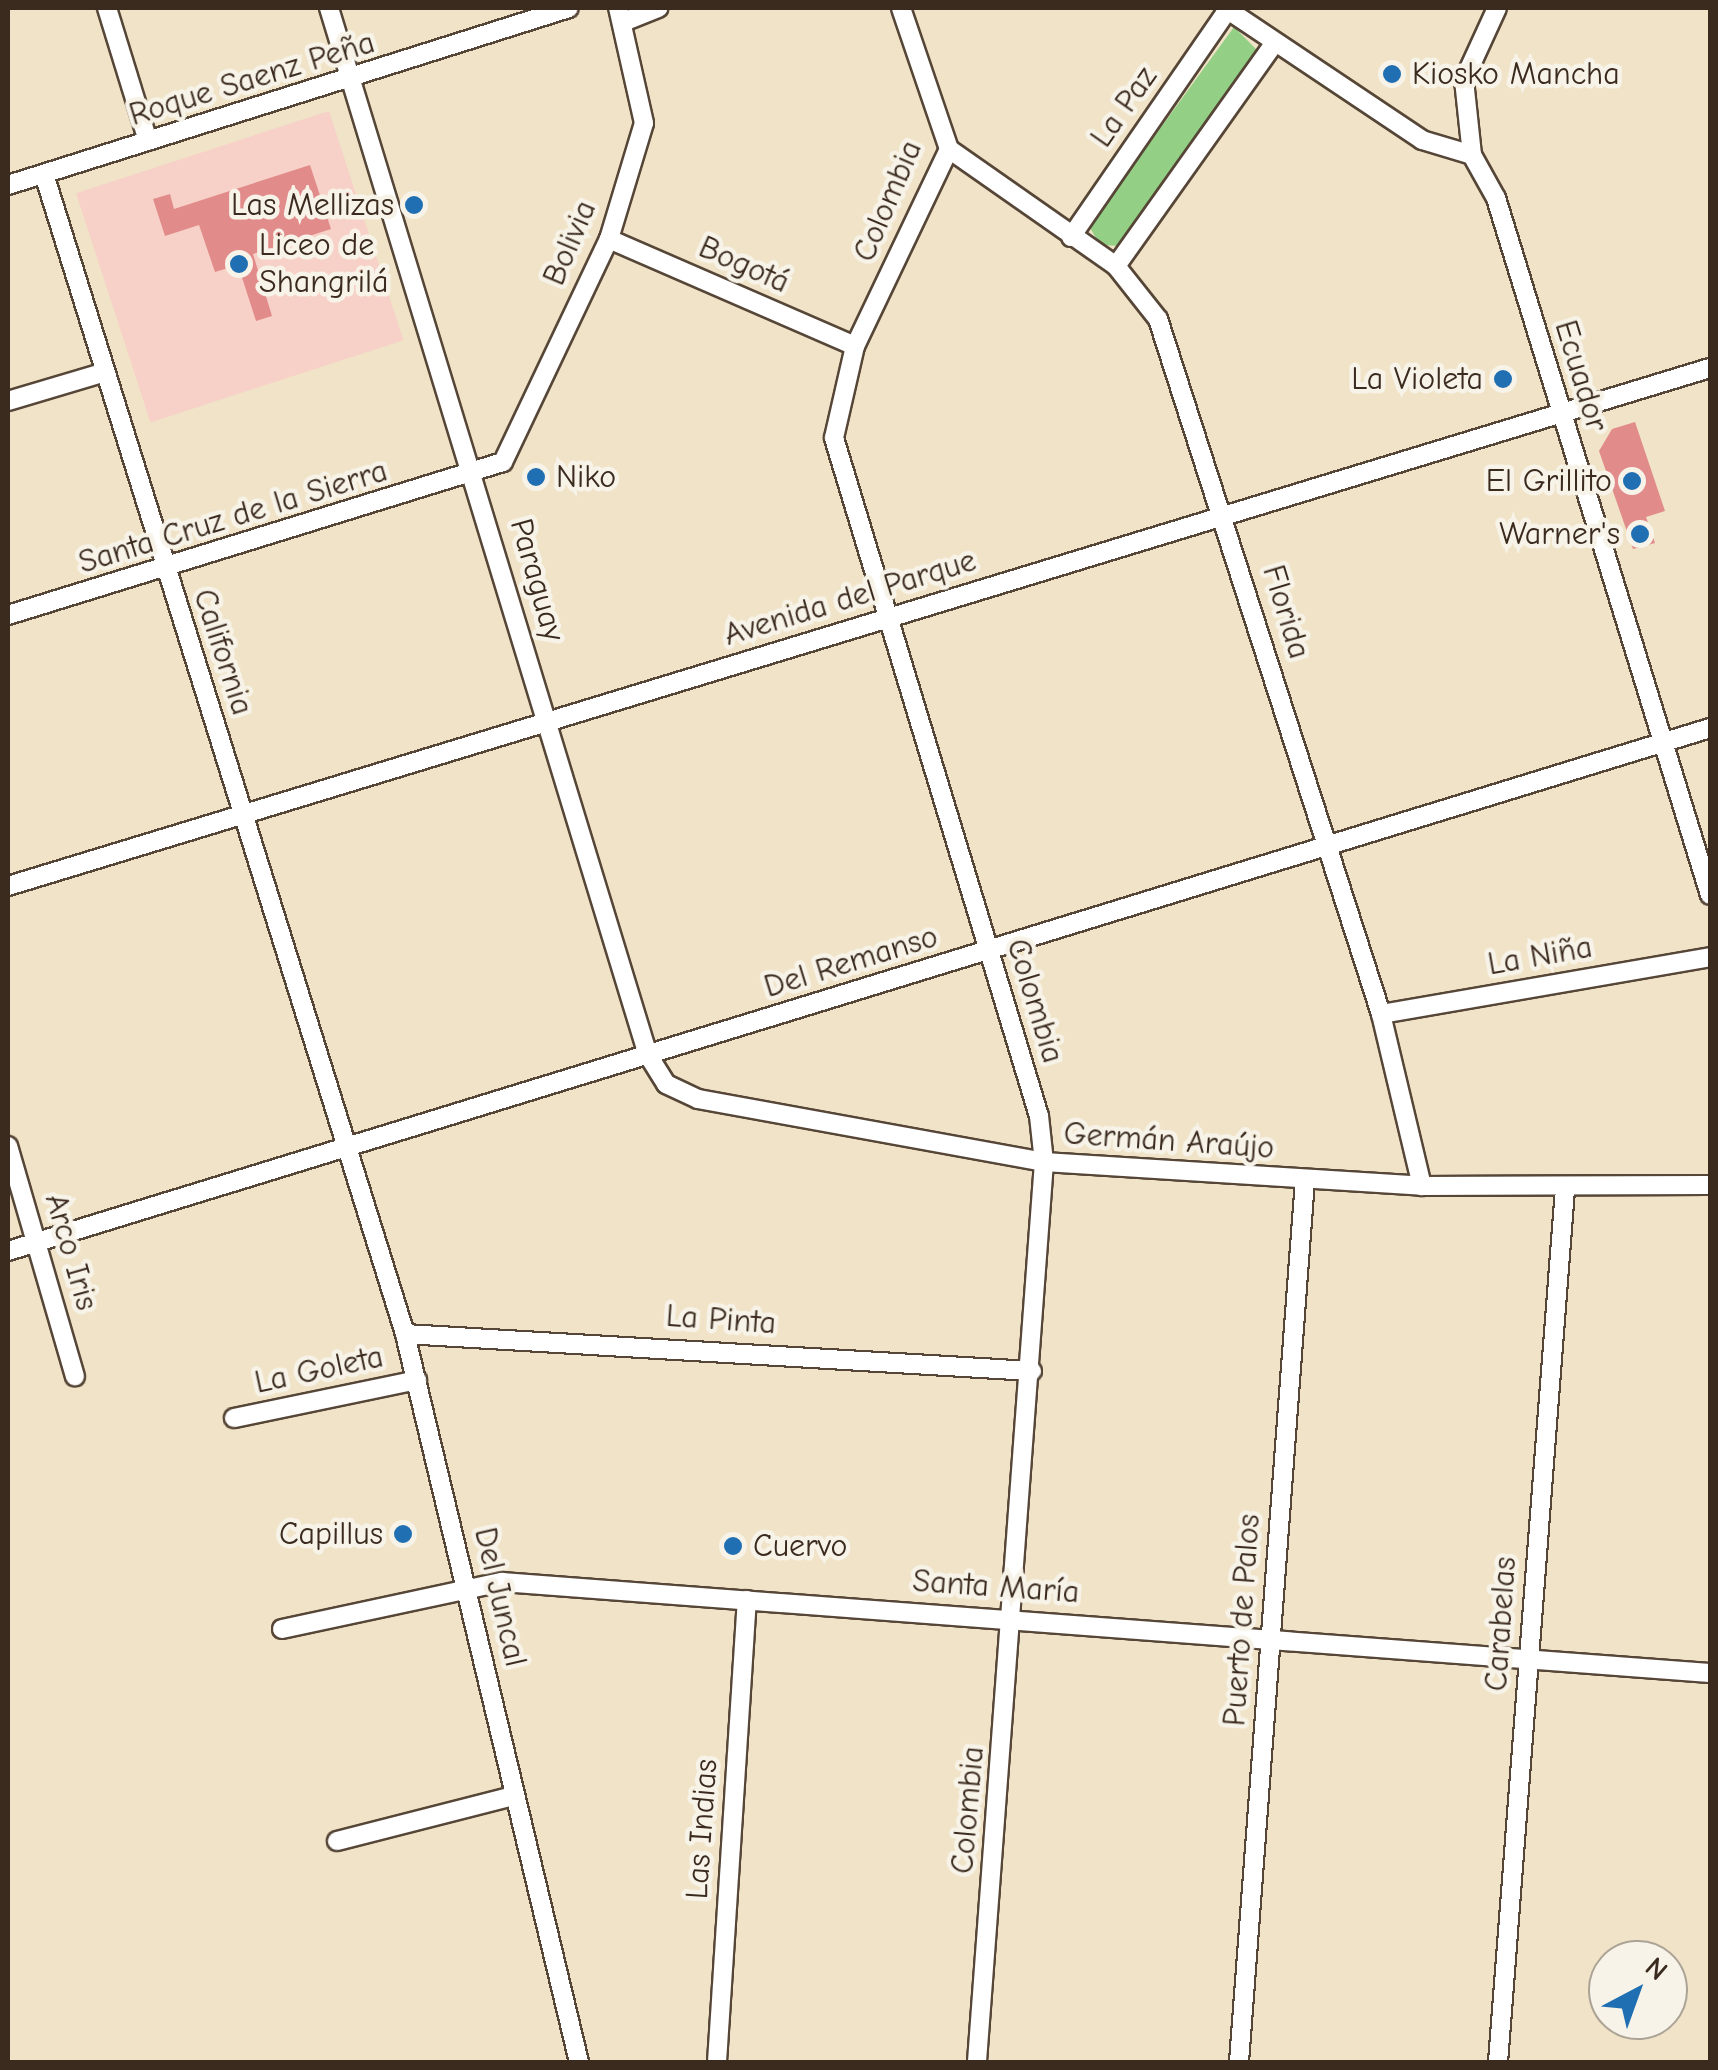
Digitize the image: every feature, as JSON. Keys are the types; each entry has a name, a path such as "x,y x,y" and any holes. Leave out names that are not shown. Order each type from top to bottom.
{"street":[{"path":"107,8 148,141"},
{"name":"Paraguay","path":"329,8 476,476 648,1055"},
{"name":"Roque Saenz Peña","path":"8,185 352,82 569,8"},
{"path":"622,14 659,8"},
{"name":"Colombia","path":"900,8 949,149 855,346 834,438 988,952 1044,1162 1015,1617 977,2062"},
{"path":"1226,9 1273,45 1422,140 1472,155 1464,80 1497,8"},
{"name":"La Paz","path":"1071,237 1226,9"},
{"name":"Bolivia","path":"476,476 504,462 609,239 644,123 622,14"},
{"path":"1116,266 1273,45"},
{"name":"Florida","path":"949,149 1116,266 1174,353 1380,1014 1422,1186"},
{"name":"Ecuador","path":"1472,155 1496,198 1710,895"},
{"name":"California","path":"44,174 244,816 341,1150"},
{"name":"Bogotá","path":"609,239 855,346"},
{"name":"Avenida del Parque","path":"8,886 244,816 546,718 890,620 1710,368"},
{"path":"8,401 104,372"},
{"name":"Santa Cruz de la Sierra","path":"8,615 476,476"},
{"name":"Del Remanso","path":"8,1252 1710,728"},
{"name":"La Niña","path":"1380,1014 1710,956"},
{"name":"Germán Araújo","path":"648,1055 666,1084 698,1099 1044,1162 1422,1186 1565,1190 1710,1185"},
{"name":"Arco Iris","path":"8,1146 76,1376"},
{"name":"Del Juncal","path":"341,1150 405,1334 579,2062"},
{"name":"Puerto de Palos","path":"1239,2062 1306,1181"},
{"name":"Carabelas","path":"1498,2062 1565,1190"},
{"name":"La Pinta","path":"405,1334 1032,1371"},
{"name":"La Goleta","path":"234,1418 417,1380"},
{"name":"Santa María","path":"282,1630 468,1586 1015,1617 1710,1673"},
{"name":"Las Indias","path":"716,2062 748,1600"},
{"path":"337,1841 513,1796"}],"shaded area":[{"name":"Liceo de Shangrilá","path":"329,111 403,340 150,422 76,193"}],"green space":[{"path":"1234,27 1260,53 1121,246 1100,245 1089,226"}],"building":[{"path":"310,165 331,229 253,254 272,316 256,321 238,265 215,272 199,225 165,236 153,199 170,194 174,209"},
{"name":"El Grillito","path":"1635,422 1665,511 1646,517 1655,543 1633,549 1599,451 1612,429"}],"place":[{"name":"Kiosko Mancha","path":"1392,74"},
{"name":"Las Mellizas","path":"414,205"},
{"name":"Liceo de Shangrilá","path":"239,264"},
{"name":"La Violeta","path":"1503,379"},
{"name":"Niko","path":"536,477"},
{"name":"El Grillito","path":"1632,481"},
{"name":"Warner's","path":"1640,534"},
{"name":"Capillus","path":"403,1534"},
{"name":"Cuervo","path":"733,1546"}]}
